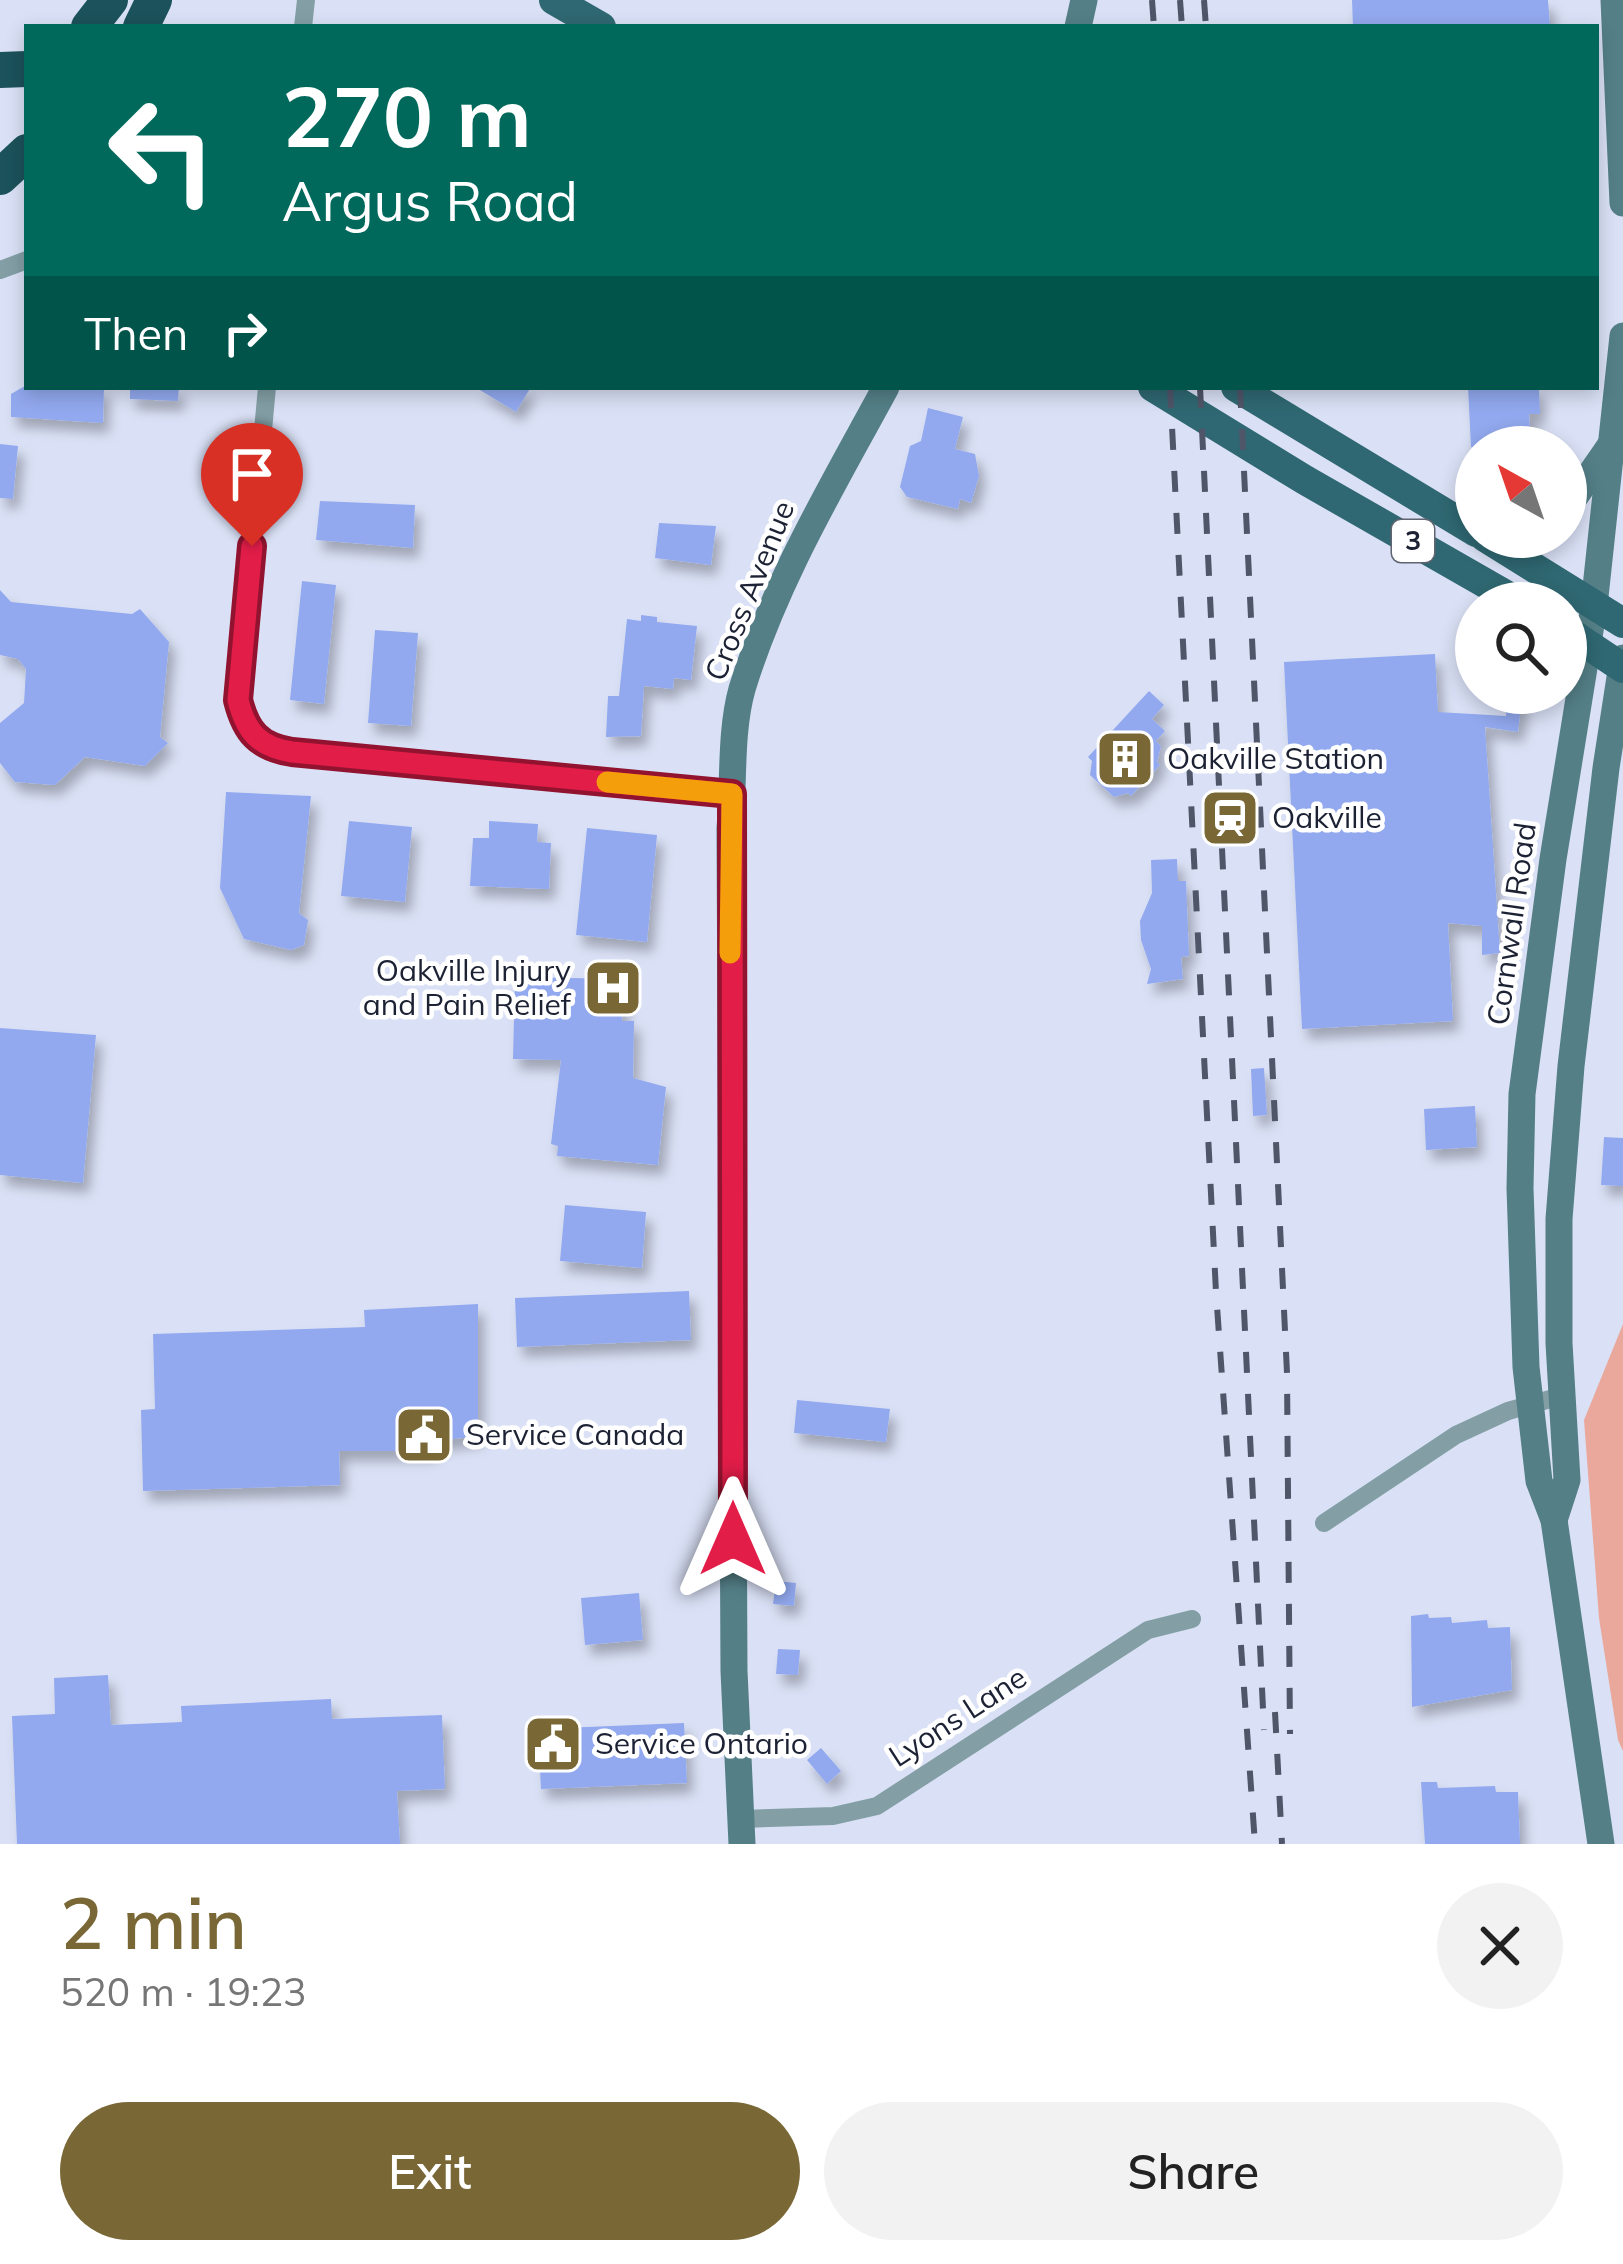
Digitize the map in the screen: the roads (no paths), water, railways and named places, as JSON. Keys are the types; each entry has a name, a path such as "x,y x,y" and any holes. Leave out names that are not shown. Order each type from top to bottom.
{"highway":[{"path":"91,24 110,0"},
{"path":"0,177 24,155"}],"main road":[{"path":"554,0 596,24"},
{"path":"1614,0 1623,203"},
{"name":"Cornwall Road","path":"1587,618 1594,606 1623,336"},
{"name":"Cross Avenue","path":"742,1832 734,1671 732,794 741,692 828,488 884,390"},
{"name":"3","path":"1159,390 1483,582"},
{"name":"3","path":"1241,390 1455,513"},
{"path":"1587,479 1612,443"},
{"path":"1518,558 1623,623"},
{"path":"1587,643 1622,664"},
{"name":"Cornwall Road","path":"1554,1520 1567,1480 1559,1219 1571,1066 1622,664"},
{"name":"Cornwall Road","path":"1567,714 1526,1070 1520,1188 1530,1405 1539,1481 1554,1520 1600,1844"},
{"path":"1606,768 1623,740"},
{"path":"1526,1070 1571,1066"}],"street":[{"path":"267,390 238,700 243,722 264,745 292,752 732,794"},
{"path":"1324,1523 1456,1436 1561,1396"},
{"name":"Lyons Lane","path":"742,1832 877,1807 1148,1630 1192,1619"}],"railway":[{"path":"1152,0 1154,24"},
{"path":"1180,0 1182,24"},
{"path":"1204,0 1206,24"},
{"path":"1170,390 1216,1292 1255,1844"},
{"path":"1200,390 1264,1730"},
{"path":"1240,390 1287,1373 1290,1734"},
{"path":"1275,1712 1282,1844"}],"place":[{"name":"Oakville Station","path":"1125,759"},
{"name":"Oakville","path":"1230,818"},
{"name":"Oakville Injury and Pain Relief","path":"613,988"},
{"name":"Service Canada","path":"424,1435"},
{"name":"Service Ontario","path":"553,1744"}]}
